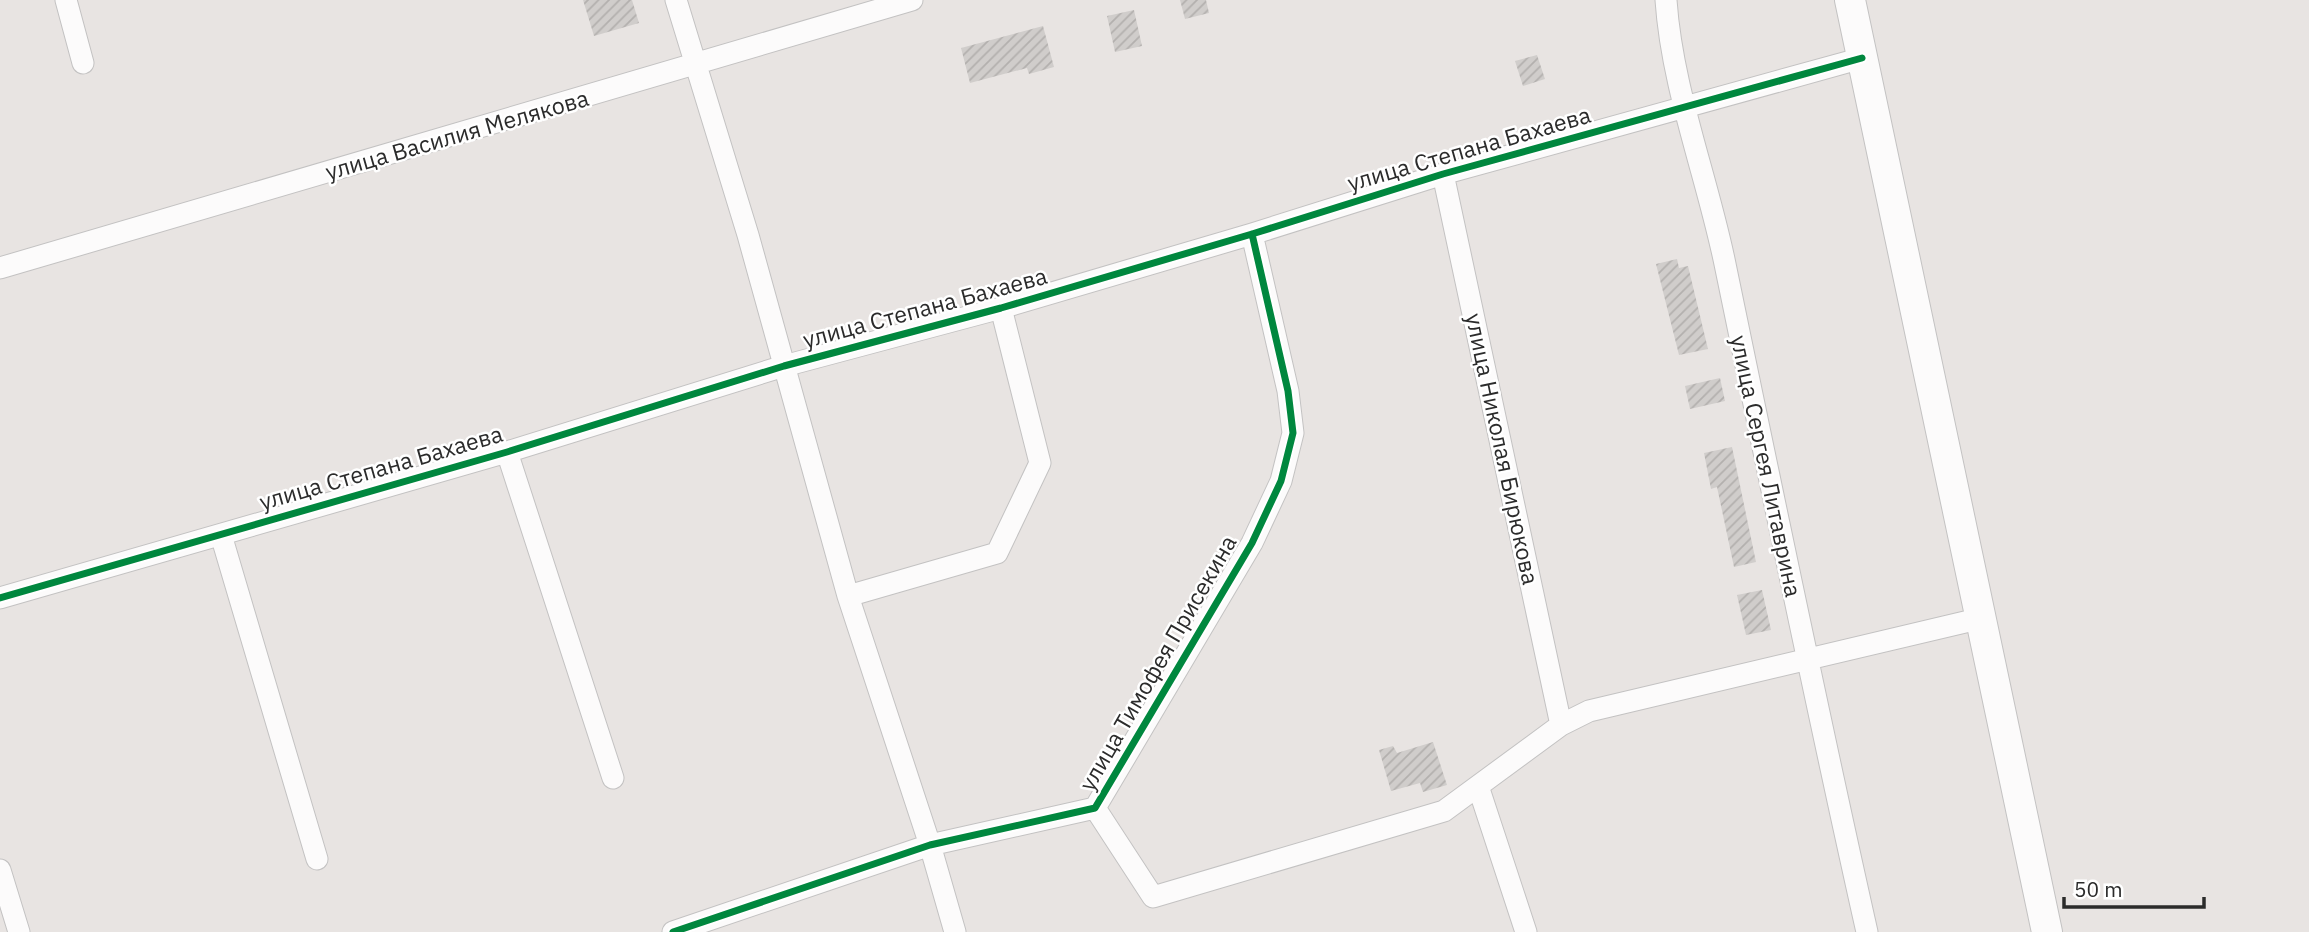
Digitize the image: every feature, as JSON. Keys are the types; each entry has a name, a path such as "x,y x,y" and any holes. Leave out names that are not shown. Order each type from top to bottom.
{"main road":[{"path":"1850,0 2047,932"}],"street":[{"path":"66,0 83,63"},
{"path":"676,0 748,235 784,366"},
{"name":"улица Василия Мелякова","path":"0,268 695,66 912,0"},
{"name":"улица Сергея Литаврина","path":"1666,0 1686,107 1718,233 1806,659 1867,932"},
{"name":"улица Степана Бахаева","path":"0,598 507,452 784,366 1000,308 1252,234 1443,174 1862,58"},
{"name":"улица Николая Бирюкова","path":"1443,174 1561,725"},
{"name":"улица Тимофея Присекина","path":"673,932 930,845 1095,808 1252,543 1281,481 1293,433 1288,391 1252,234"},
{"name":"улица Степана Бахаева","path":"848,596 997,553 1040,463 1000,308"},
{"name":"улица Степана Бахаева","path":"784,366 848,596 930,845"},
{"name":"улица Степана Бахаева","path":"507,452 613,778"},
{"path":"220,535 317,859"},
{"path":"1095,808 1153,897 1444,811 1479,789 1513,758 1561,725 1589,711 1982,618"},
{"path":"1479,789 1526,932"},
{"path":"930,845 955,932"},
{"path":"0,870 19,932"}],"building":[{"path":"583,0 632,0 639,23 594,36"},
{"path":"1180,0 1206,0 1209,13 1185,19"},
{"path":"1134,10 1142,46 1115,52 1107,16"},
{"path":"1043,26 1054,67 1029,74 1027,68 970,83 961,48"},
{"path":"1537,55 1545,79 1523,86 1515,61"},
{"path":"1677,259 1679,268 1688,266 1708,349 1679,355 1656,264"},
{"path":"1720,378 1725,401 1690,409 1685,386"},
{"path":"1732,447 1756,562 1734,567 1717,487 1711,489 1704,453"},
{"path":"1762,590 1771,630 1746,635 1737,595"},
{"path":"1433,742 1447,785 1423,792 1420,783 1391,791 1379,750 1393,746 1397,753"}],"cycle path":[{"path":"0,598 507,452 784,366 1001,308 1443,174 1862,58"},
{"path":"673,932 930,845 1095,808 1252,543 1281,481 1293,433 1288,391 1252,234"}]}
